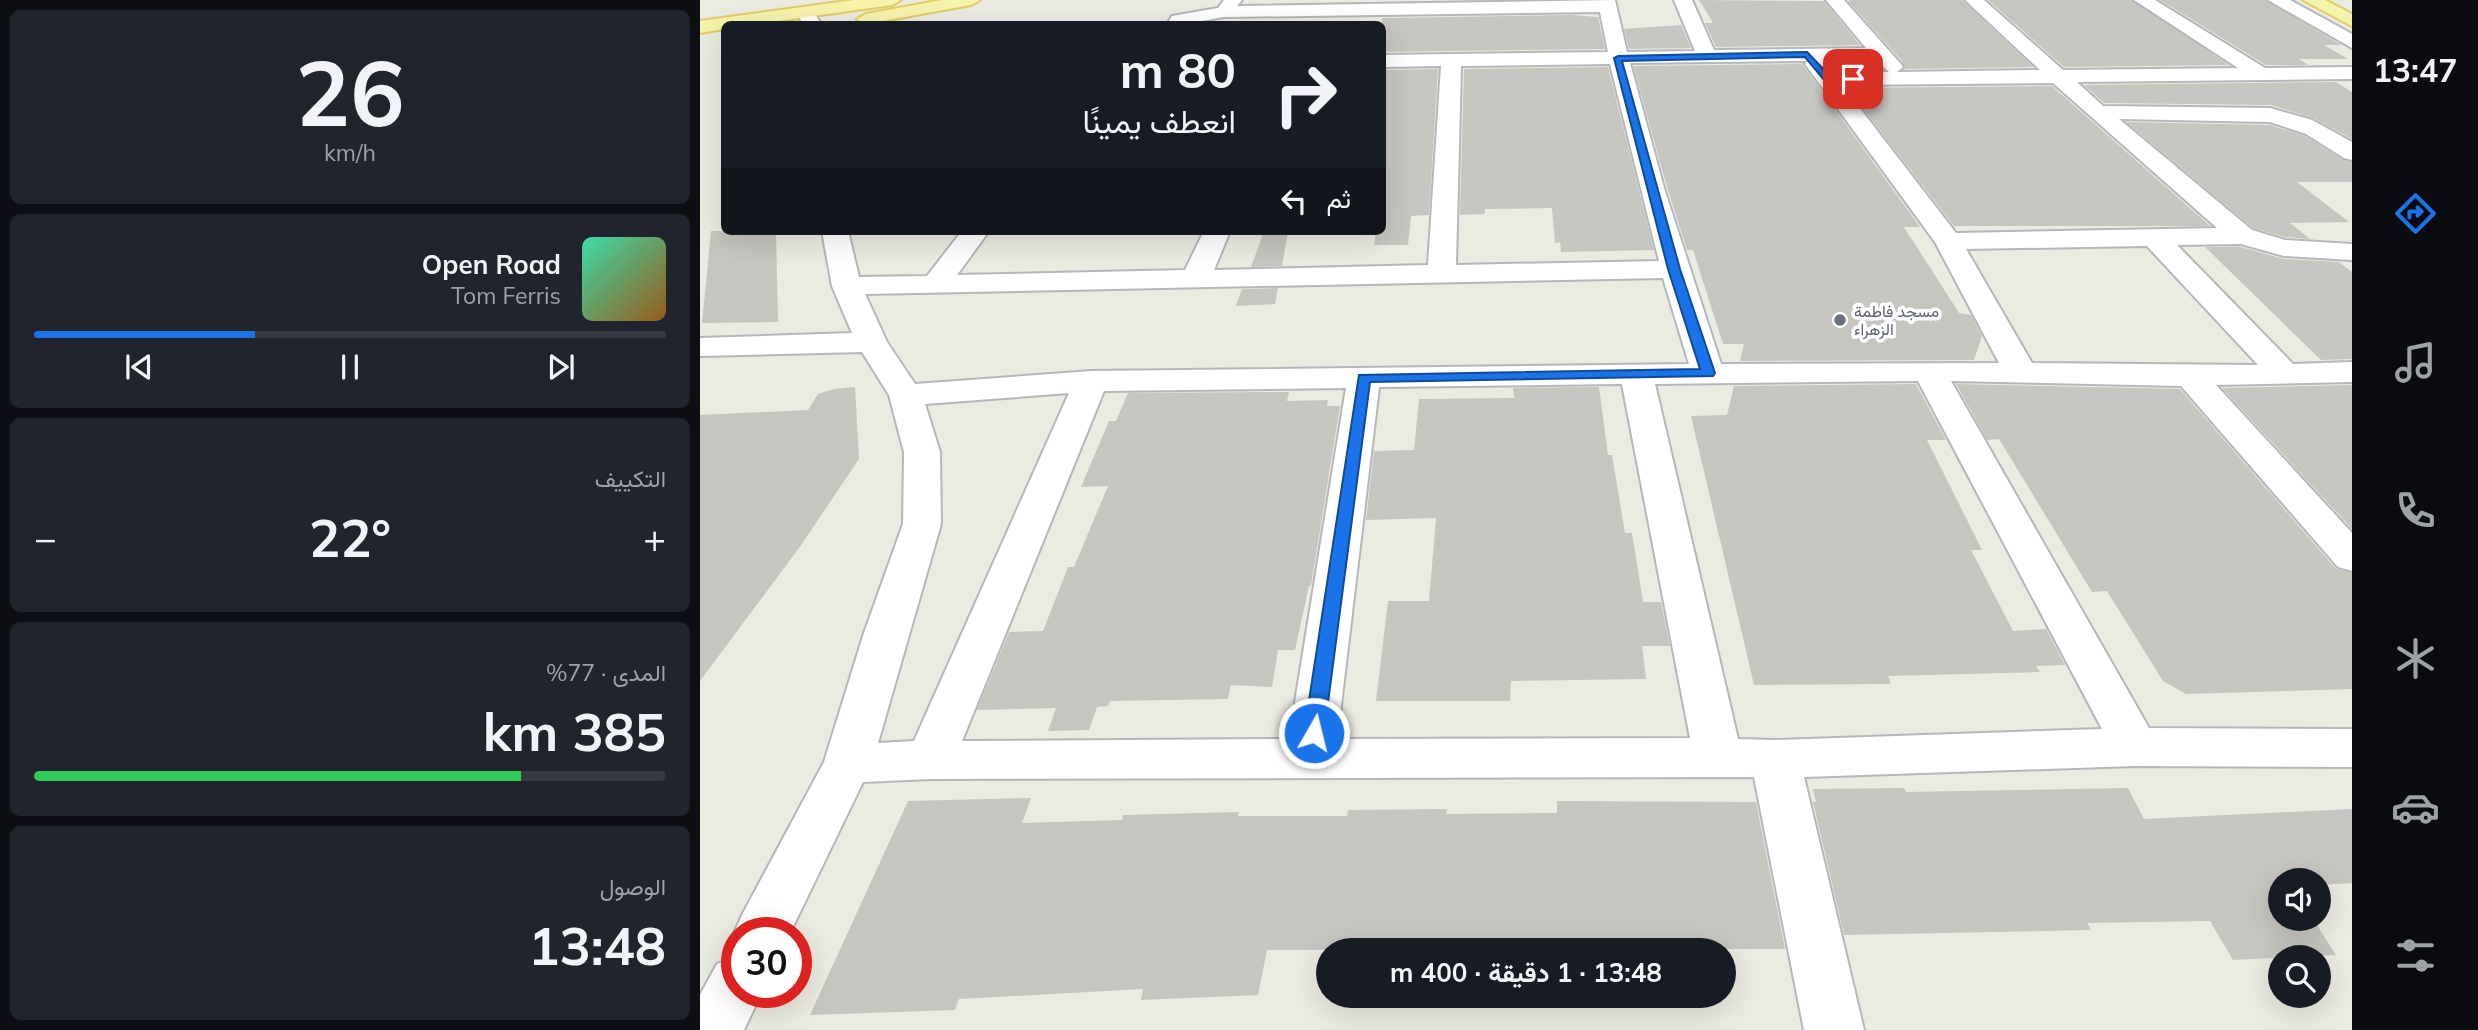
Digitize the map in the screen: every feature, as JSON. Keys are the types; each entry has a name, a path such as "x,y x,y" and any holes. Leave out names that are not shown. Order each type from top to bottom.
{"main road":[{"path":"782,21 809,19 862,3 892,0"},
{"path":"850,21 971,0"},
{"path":"2312,0 2352,21"},
{"path":"2344,0 2352,4"},
{"path":"700,27 721,25"},
{"path":"700,43 721,40"}],"street":[{"path":"1683,0 1707,56"},
{"path":"1835,0 1904,78"},
{"path":"1974,0 2098,112 2242,236"},
{"path":"2143,0 2260,74"},
{"path":"2277,0 2352,42"},
{"path":"1178,21 1228,6 1607,4 1618,58 1674,269 1708,373"},
{"path":"1386,61 1881,54"},
{"path":"1807,55 1828,79 1948,241 2021,373"},
{"path":"1442,272 1451,60"},
{"path":"1828,79 2352,73"},
{"path":"2098,112 2270,115 2311,125 2352,153"},
{"path":"770,917 848,763 885,635 922,524 922,452 906,395 872,342 847,286 836,235"},
{"path":"936,284 973,235"},
{"path":"1196,277 1215,235"},
{"path":"1948,241 2242,236 2284,248 2352,252"},
{"path":"2155,238 2283,372"},
{"path":"847,286 1674,269"},
{"path":"700,347 872,342"},
{"path":"906,395 1091,381 1929,371 2190,376 2352,372"},
{"path":"1929,371 2135,747"},
{"path":"1636,374 1718,757"},
{"path":"2190,376 2352,558"},
{"path":"1310,760 1364,378"},
{"path":"930,760 1091,381"},
{"path":"848,763 930,760 1775,759 2135,747 2352,748"},
{"path":"1775,759 1834,1030"},
{"path":"713,1030 724,1008"}],"building":[{"path":"1699,0 1824,1 1860,45 1716,47 1705,23 1713,23"},
{"path":"1962,0 2033,67 1904,69 1902,61 1848,1"},
{"path":"1988,0 2132,0 2229,65 2064,67"},
{"path":"2160,0 2266,0 2341,45 2324,45 2348,59 2299,59 2308,65 2266,65"},
{"path":"1571,15 1598,17 1605,49 1386,52 1386,21 1382,21 1382,18"},
{"path":"1681,25 1691,48 1629,49 1624,29"},
{"path":"1873,61 1882,69 1833,70 1828,63"},
{"path":"1802,64 1920,227 1904,227 1959,313 1971,315 1982,336 1974,360 1740,361 1744,344 1723,344 1693,250 1687,250 1633,66"},
{"path":"1608,67 1654,250 1561,252 1560,242 1555,243 1552,208 1485,209 1485,214 1460,215 1464,69"},
{"path":"1438,69 1429,215 1411,216 1408,245 1374,245 1375,235 1386,235 1386,70"},
{"path":"2336,82 2352,92 2352,139 2313,118 2271,105 2104,103 2084,85"},
{"path":"2052,86 2210,226 1954,226 1847,88"},
{"path":"2126,122 2270,125 2305,136 2343,160 2352,162 2352,182 2297,182 2349,222 2290,223 2310,239 2285,237 2253,228"},
{"path":"711,231 721,231 721,235 776,235 778,322 702,323"},
{"path":"1263,235 1287,235 1282,266 1251,267"},
{"path":"2205,247 2241,247 2284,259 2339,262 2352,272 2352,359 2321,360"},
{"path":"1278,288 1275,304 1236,306 1242,289"},
{"path":"1916,384 1946,440 1927,440 1982,550 1971,550 2013,631 2046,629 2065,665 2036,666 2040,672 1888,676 1891,684 1754,685 1691,416 1727,415 1734,386"},
{"path":"1956,384 2180,389 2336,569 2352,573 2352,689 2186,694 2163,681 2107,591 2092,592 1999,439 1987,440"},
{"path":"2352,385 2352,529 2222,388"},
{"path":"855,387 859,459 799,548 700,681 700,415 808,410 818,394"},
{"path":"1599,387 1608,455 1612,455 1625,533 1632,533 1643,602 1661,602 1670,646 1642,646 1646,679 1511,681 1510,701 1376,701 1388,601 1429,601 1436,518 1366,520 1374,451 1414,450 1419,399 1514,398 1513,388"},
{"path":"1289,392 1287,401 1328,400 1327,406 1340,406 1311,586 1295,650 1278,650 1272,687 1231,685 1228,699 1110,701 1108,706 1097,707 1089,730 1048,731 1056,708 977,710 1009,632 1043,631 1068,567 1074,567 1108,486 1081,487 1109,421 1116,421 1128,393"},
{"path":"1904,788 1906,792 2128,788 2144,819 2352,809 2352,883 2331,884 2331,868 2268,868 2268,931 2321,931 2330,945 2268,945 2268,958 2233,960 2210,921 2087,923 2091,930 1844,935 1813,802 1816,802 1813,789"},
{"path":"1031,798 1022,823 1122,820 1123,815 1239,812 1238,816 1347,816 1348,810 1447,809 1446,814 1557,813 1557,801 1756,802 1785,949 1736,949 1736,938 1316,938 1316,950 1267,950 1258,995 1141,1000 1143,989 959,999 955,1010 810,1015 908,801"}],"place":[{"name":"مسجد فاطمة الزهراء","path":"1840,320"}],"route":[{"path":"1314,733 1364,378 1708,373 1674,269 1618,58 1807,55 1828,79 1853,79"}]}
